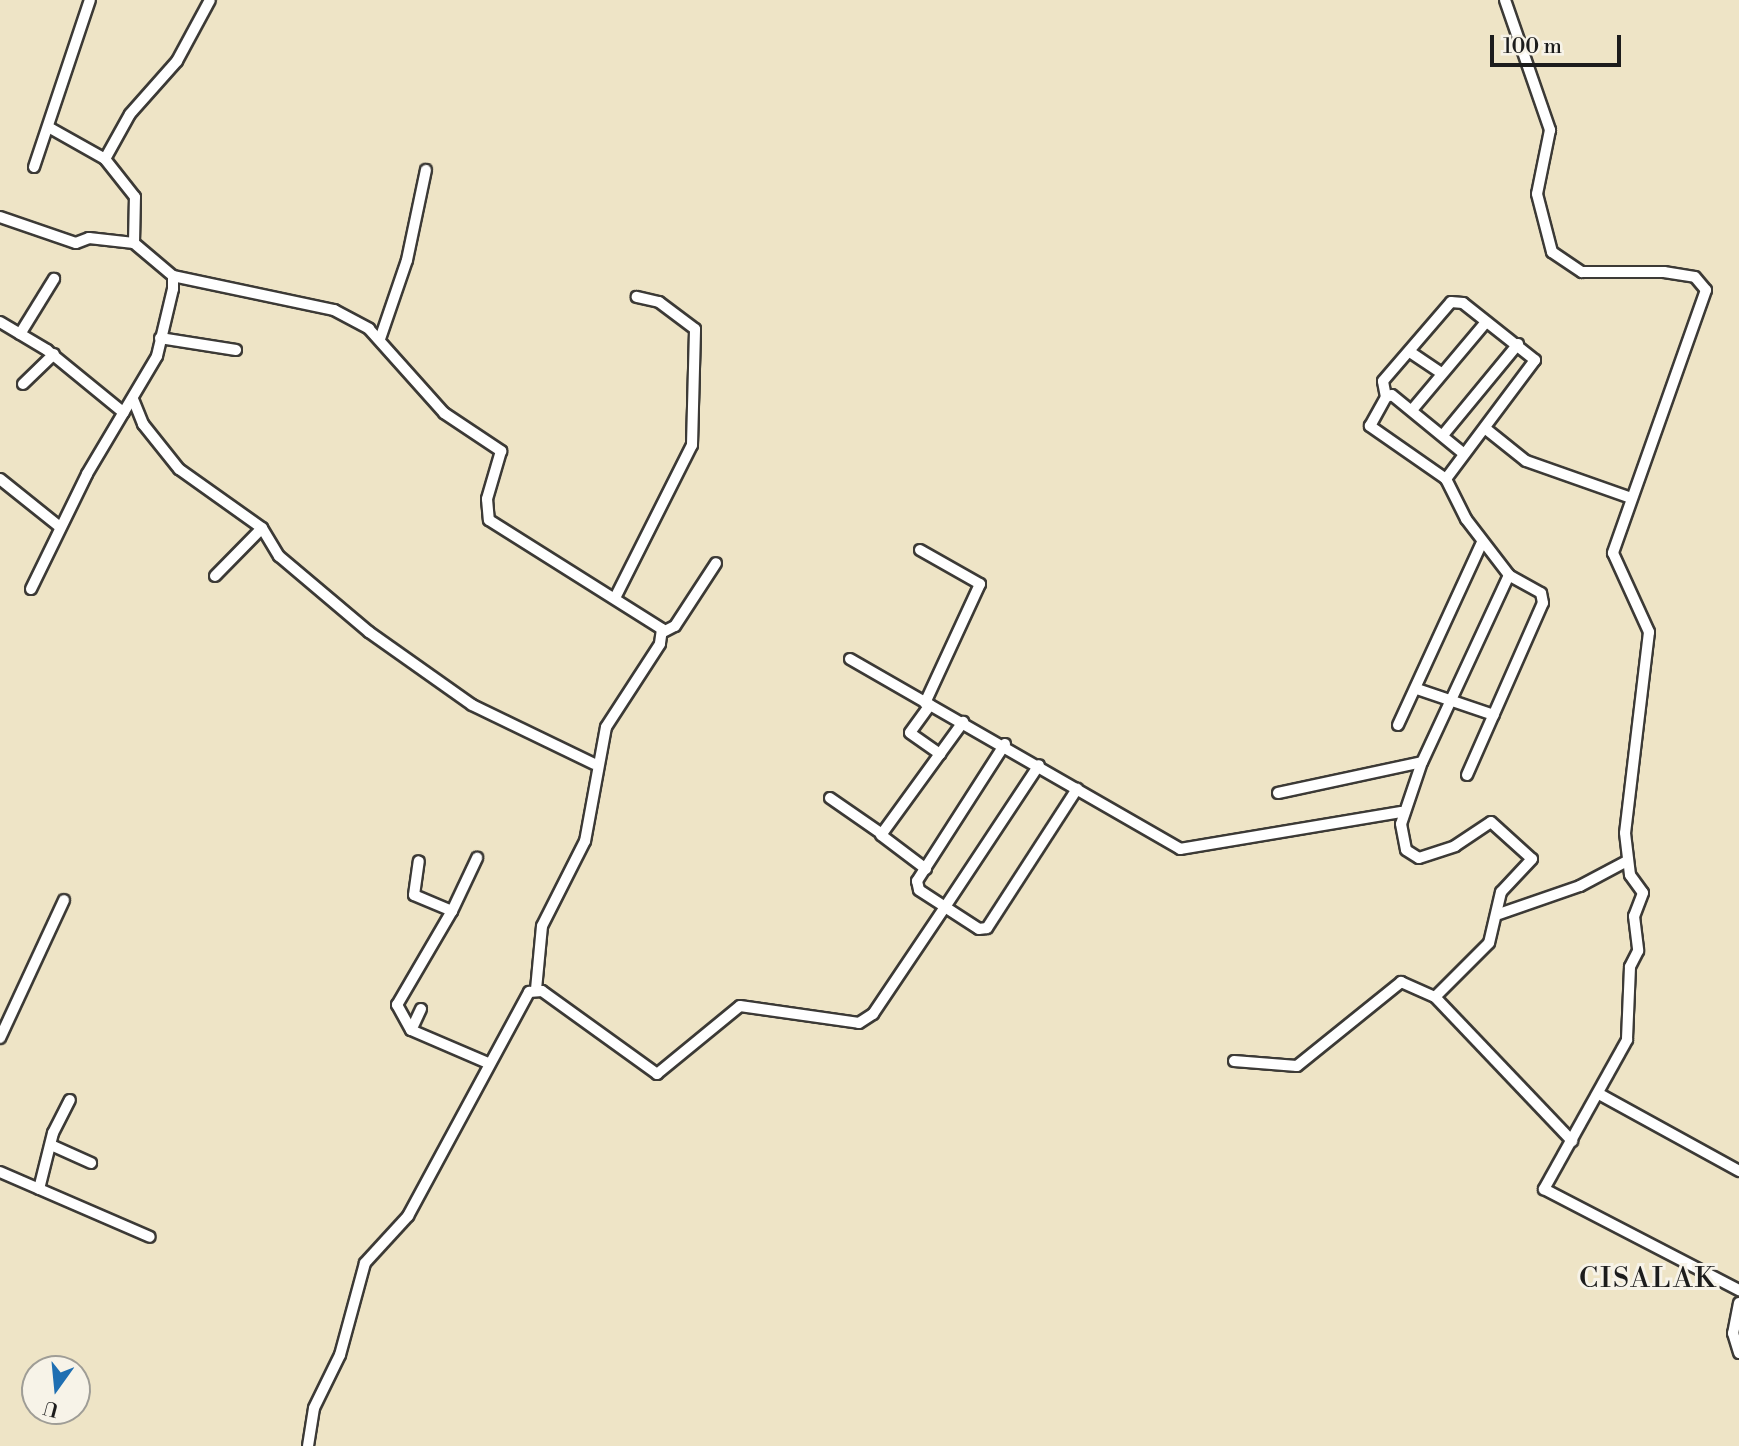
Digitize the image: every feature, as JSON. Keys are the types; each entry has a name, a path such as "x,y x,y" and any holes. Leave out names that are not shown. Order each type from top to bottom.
{"street":[{"path":"34,167 50,128 90,0"},
{"path":"105,159 130,114 177,61 210,0"},
{"path":"1505,0 1550,130 1537,194 1552,252 1582,272 1664,272 1695,277 1706,286 1700,321 1615,539 1614,565 1649,632 1627,806 1628,861 1643,892 1634,916 1638,951 1631,964 1627,1040 1601,1095 1546,1180 1546,1194 1739,1290"},
{"path":"50,128 105,159 135,197 134,243"},
{"path":"380,339 407,260 426,170"},
{"path":"0,217 76,243 89,238 134,243 173,276 334,310 380,339 444,413 501,451 487,499 489,520 615,598 663,632"},
{"path":"31,589 60,527 133,399 160,338 173,276"},
{"path":"20,334 54,279"},
{"path":"615,598 692,445 695,329 659,303 637,297"},
{"path":"1446,478 1533,368 1532,356 1518,344 1451,302 1383,381 1386,397 1370,426 1446,478 1482,542 1509,575 1544,598 1467,775"},
{"path":"1412,410 1486,322"},
{"path":"1,324 54,354 124,413"},
{"path":"160,338 236,350"},
{"path":"1443,435 1518,344"},
{"path":"1409,352 1441,373"},
{"path":"23,384 54,354"},
{"path":"1386,397 1412,410 1464,454"},
{"path":"133,399 143,424 180,469 262,528 279,556 311,584 472,705 594,764"},
{"path":"1486,429 1526,461 1631,498"},
{"path":"0,479 60,527"},
{"path":"215,576 262,528"},
{"path":"1398,725 1482,542"},
{"path":"920,550 980,584 928,704 910,733 940,754"},
{"path":"536,989 545,916 587,835 594,764 608,722 663,632 675,626 716,563"},
{"path":"1435,998 1489,943 1499,914 1501,892 1531,864 1513,838 1491,822 1455,846 1419,858 1406,850 1401,812 1509,575"},
{"path":"850,659 1005,744 1180,849 1401,812"},
{"path":"1417,688 1494,715"},
{"path":"882,834 963,722"},
{"path":"1005,744 916,886 945,907 987,928 1077,789"},
{"path":"1278,793 1422,762"},
{"path":"536,989 644,1069 662,1073 740,1006 866,1020 1039,765"},
{"path":"830,798 926,869"},
{"path":"477,858 453,911 397,1005 411,1030 488,1063"},
{"path":"419,860 414,895 453,911"},
{"path":"1499,914 1628,861"},
{"path":"0,1038 64,900"},
{"path":"1234,1060 1297,1066 1401,982 1435,998 1572,1140"},
{"path":"307,1446 314,1408 340,1355 365,1263 408,1216 526,995 536,989"},
{"path":"411,1030 421,1009"},
{"path":"1601,1095 1739,1171"},
{"path":"39,1189 51,1144 70,1100"},
{"path":"51,1144 91,1163"},
{"path":"0,1172 150,1237"},
{"path":"1739,1303 1733,1333 1739,1353"}],"district":[{"name":"CISALAK","path":"1648,1279"}]}
